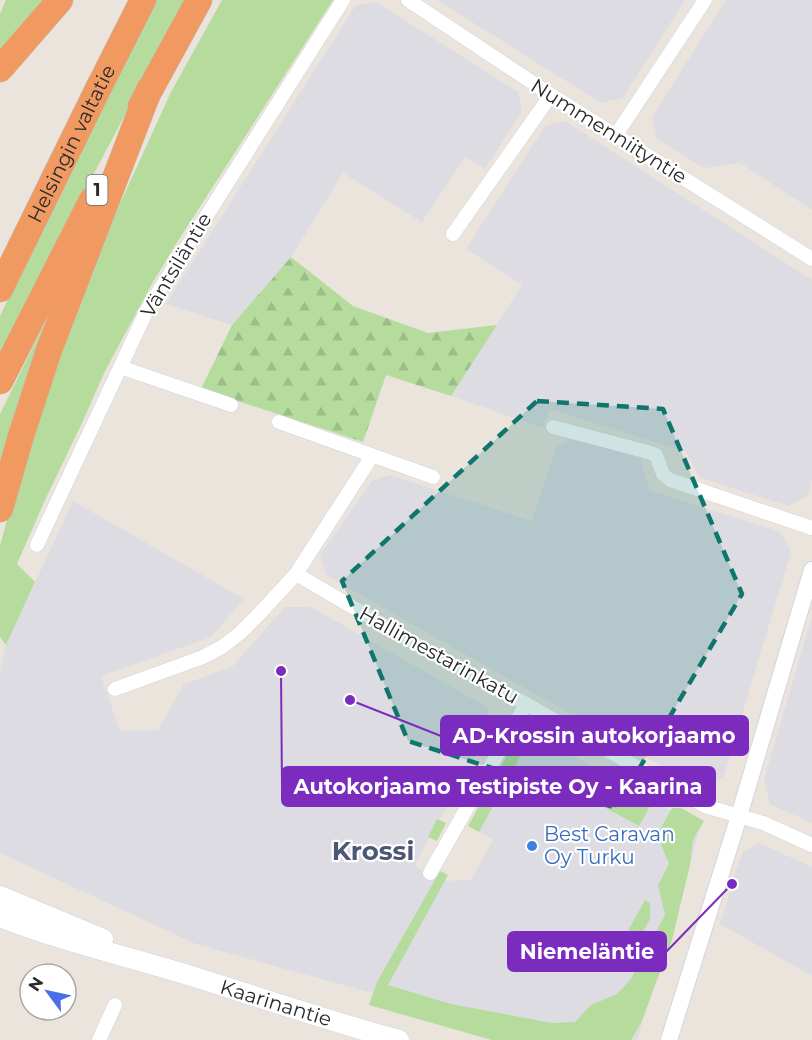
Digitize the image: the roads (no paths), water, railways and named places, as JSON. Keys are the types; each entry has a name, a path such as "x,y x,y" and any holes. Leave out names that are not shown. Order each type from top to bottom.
{"highway":[{"path":"0,69 60,0"},
{"name":"Helsingin valtatie","path":"0,289 143,0"},
{"name":"1","path":"0,381 60,260 199,0"},
{"path":"0,509 49,350 149,90"}],"main road":[{"name":"Kaarinantie","path":"0,896 188,975"},
{"name":"Kaarinantie","path":"0,917 33,930 399,1040"}],"street":[{"name":"Väntsiläntie","path":"37,545 147,310 343,0"},
{"name":"Nummenniityntie","path":"408,0 551,95 812,259"},
{"path":"616,135 705,0"},
{"path":"453,234 551,95"},
{"path":"120,367 231,405"},
{"path":"279,422 433,477"},
{"path":"553,427 656,455 663,474 670,480 812,528"},
{"path":"115,689 203,657 222,647 240,633 296,574 372,456"},
{"path":"669,1040 812,570"},
{"name":"Hallimestarinkatu","path":"296,574 705,806 763,823 812,846"},
{"path":"430,873 526,704"},
{"path":"99,1040 115,1005"}],"place":[{"name":"Autokorjaamo Testipiste Oy - Kaarina","path":"281,671"},
{"name":"AD-Krossin autokorjaamo","path":"350,700"},
{"name":"Best Caravan Oy Turku","path":"532,846"},
{"name":"Niemeläntie","path":"732,884"}],"district":[{"name":"Krossi","path":"373,851"}]}
